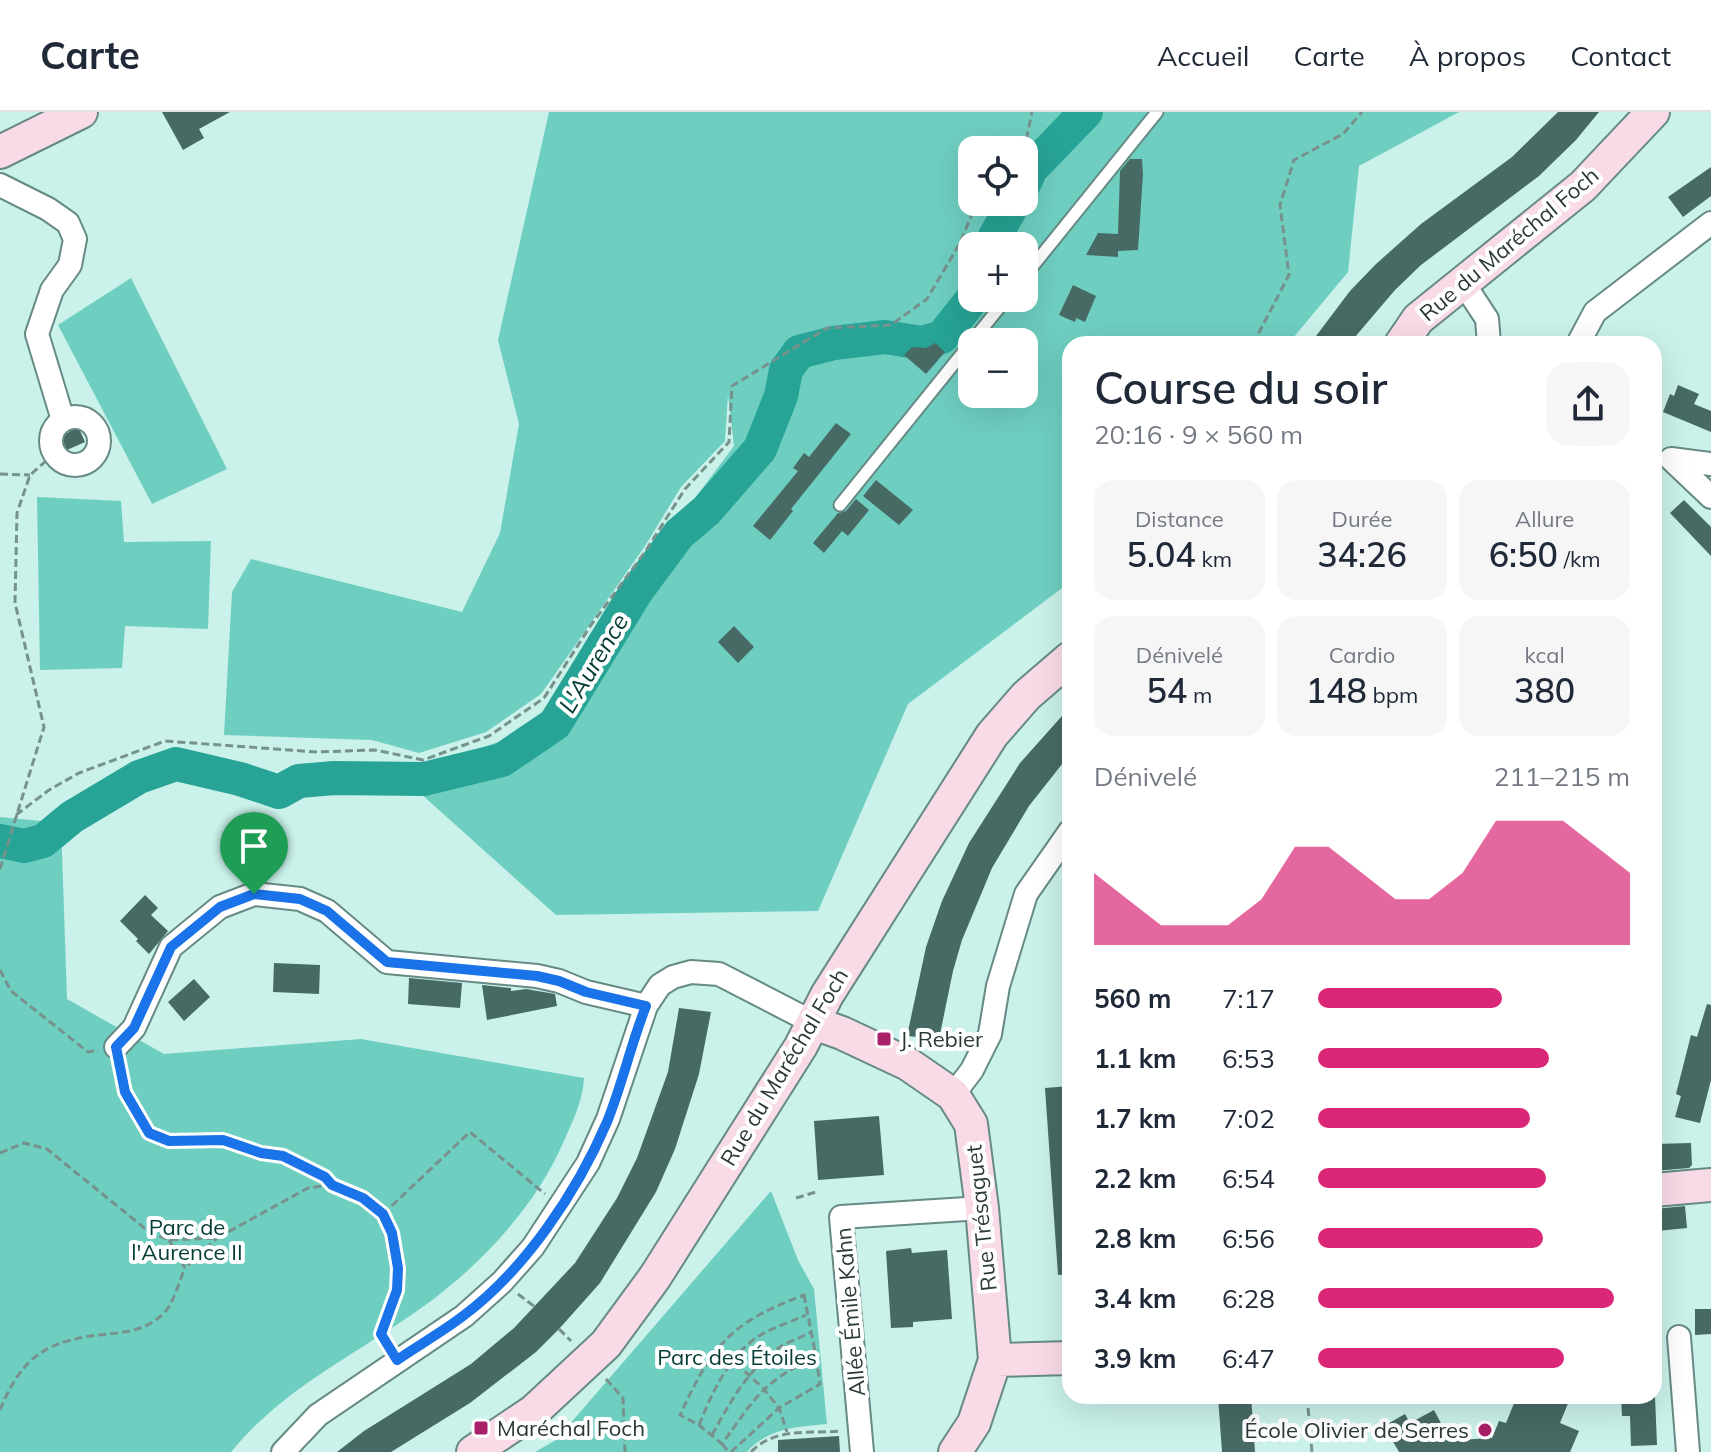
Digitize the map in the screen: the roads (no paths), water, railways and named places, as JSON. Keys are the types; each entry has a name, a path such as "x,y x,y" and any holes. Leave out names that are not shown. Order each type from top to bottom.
{"street":[{"path":"0,152 81,112"},
{"name":"Rue du Maréchal Foch","path":"1406,336 1418,319 1462,281 1583,186 1653,112"},
{"path":"0,185 48,209 68,223 75,239 70,265 52,290 37,334 63,420"},
{"path":"1582,336 1595,312 1711,223"},
{"path":"1462,281 1487,319 1488,336"},
{"path":"70,417 86,420 97,432 98,447 89,460 75,465 60,460 54,454 50,439 63,420 70,417"},
{"path":"1711,464 1671,459 1711,497"},
{"name":"Rue du Maréchal Foch","path":"473,1452 534,1411 606,1344 655,1277 814,1023 827,995 992,735 1026,696 1062,665"},
{"path":"953,1095 972,1070 990,1034 998,986 1026,894 1062,842"},
{"path":"116,1047 134,1028 171,947 220,907 254,894 300,899 327,911 387,962 537,976 586,992 646,1006"},
{"path":"283,1452 318,1415 464,1316 502,1282 533,1247 588,1163 608,1119 646,1006 660,985 691,972 719,974 814,1023"},
{"name":"Rue Trésaguet","path":"814,1023 908,1064 953,1095 971,1124 982,1208 995,1360"},
{"path":"1662,1189 1710,1182"},
{"name":"Allée Émile Kahn","path":"862,1452 841,1217 982,1208"},
{"path":"1679,1337 1688,1452"},
{"path":"955,1452 974,1423 995,1360 1062,1358"}],"lane":[{"path":"1038,260 1157,112"},
{"path":"840,505 996,312"}],"waterway":[{"name":"L'Aurence","path":"1038,162 1086,112"},
{"name":"L'Aurence","path":"998,232 1006,216"},
{"name":"L'Aurence","path":"0,841 24,846 43,841 72,817 139,777 176,764 279,792 299,781 334,778 424,779 502,760 555,724 636,592 679,534 707,510 760,449 781,396 786,370 799,352 834,343 885,337 922,343 942,337 962,312"}],"place":[{"name":"J. Rebier","path":"884,1039"},
{"name":"Maréchal Foch","path":"481,1428"},
{"name":"École Olivier de Serres","path":"1485,1430"}],"park label":[{"name":"Parc de l'Aurence II","path":"187,1240"},
{"name":"Parc des Étoiles","path":"737,1357"}]}
